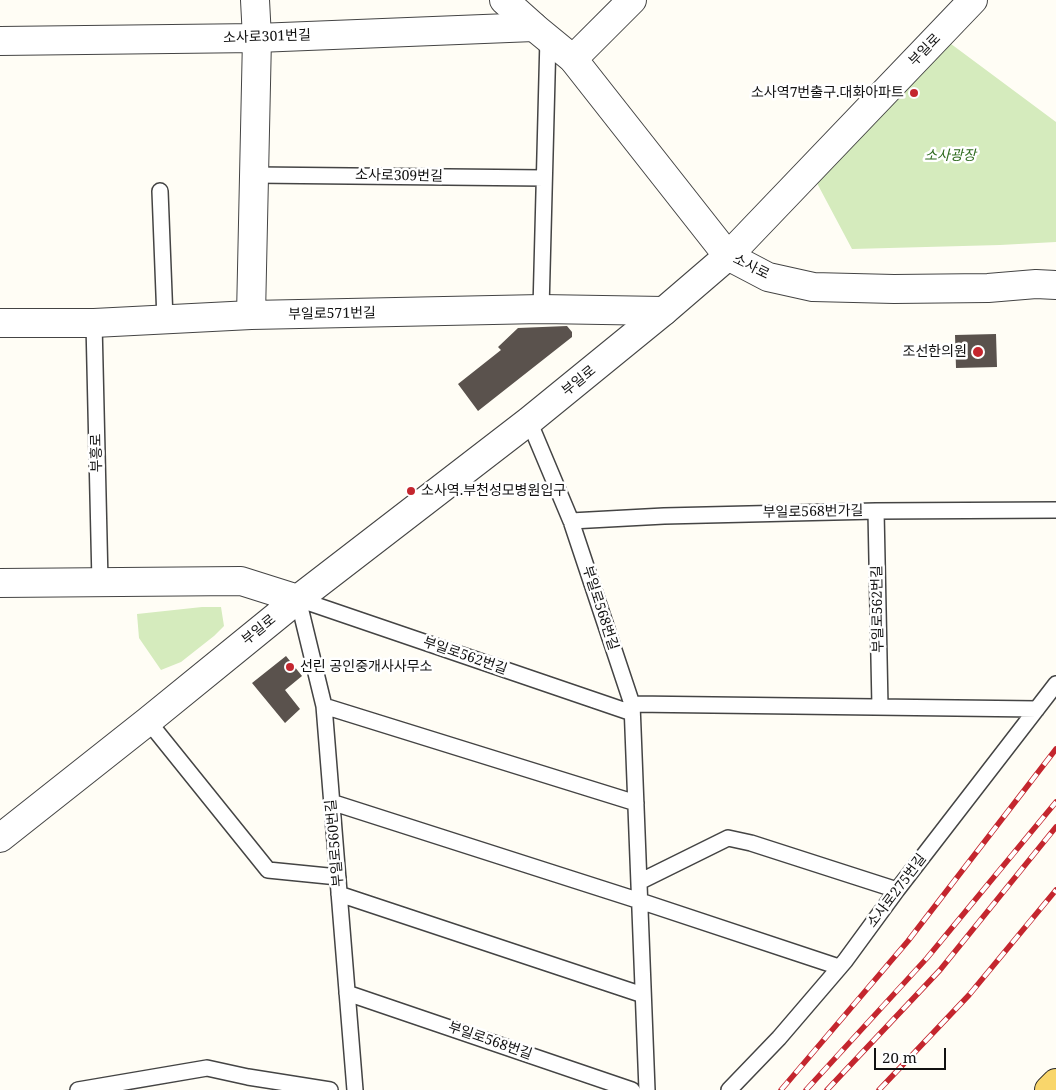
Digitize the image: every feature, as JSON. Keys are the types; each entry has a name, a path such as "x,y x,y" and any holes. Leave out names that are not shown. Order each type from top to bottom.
{"street":[{"path":"251,315 257,38 256,0"},
{"name":"소사로","path":"504,0 573,59 728,256 768,277 813,287 894,289 1056,285"},
{"path":"573,59 632,0"},
{"name":"부일로","path":"0,838 298,599 529,421 664,312 728,256 973,0"},
{"name":"소사로301번길","path":"0,41 541,33"},
{"name":"부일로571번길","path":"0,323 94,324 251,315 541,309 664,312"},
{"path":"0,583 240,581 298,599"}],"lane":[{"path":"541,33 544,178 541,309"},
{"name":"소사로309번길","path":"254,175 544,178"},
{"path":"160,191 165,320"},
{"name":"부흥로","path":"94,324 100,582"},
{"name":"부일로568번길","path":"529,421 571,521 632,709 647,1090"},
{"name":"부일로568번가길","path":"571,521 664,516 876,511 1056,510"},
{"name":"부일로562번길","path":"876,511 880,707"},
{"name":"부일로560번길","path":"298,599 324,706 355,1090"},
{"name":"부일로562번길","path":"298,599 632,709 1037,708"},
{"name":"소사로275번길","path":"730,1090 779,1038 839,967 1056,684"},
{"path":"324,706 636,803"},
{"path":"148,721 268,870 338,877"},
{"path":"331,802 839,967"},
{"path":"639,882 728,838 751,843 897,890"},
{"path":"339,894 643,995"},
{"name":"부일로568번길","path":"347,993 632,1090"},
{"path":"78,1090 207,1068 248,1077 330,1090"}],"green space":[{"name":"소사광장","path":"939,35 1056,122 1056,242 852,249 810,170"},
{"path":"202,607 221,607 224,626 181,662 161,670 139,638 137,614"}],"building":[{"path":"567,326 572,332 572,337 478,411 458,384 501,350 498,347 518,328"},
{"path":"996,334 997,367 956,368 955,335"},
{"path":"286,656 302,676 285,690 300,709 285,723 252,683"}],"railway":[{"path":"781,1090 908,941 1056,749"},
{"path":"806,1090 927,958 1056,802"},
{"path":"827,1090 940,970 1056,827"},
{"path":"879,1090 969,995 1056,890"}],"place":[{"name":"소사역7번출구.대화아파트","path":"914,93"},
{"name":"조선한의원","path":"978,352"},
{"name":"소사역.부천성모병원입구","path":"411,491"},
{"name":"선린 공인중개사사무소","path":"290,667"}]}
